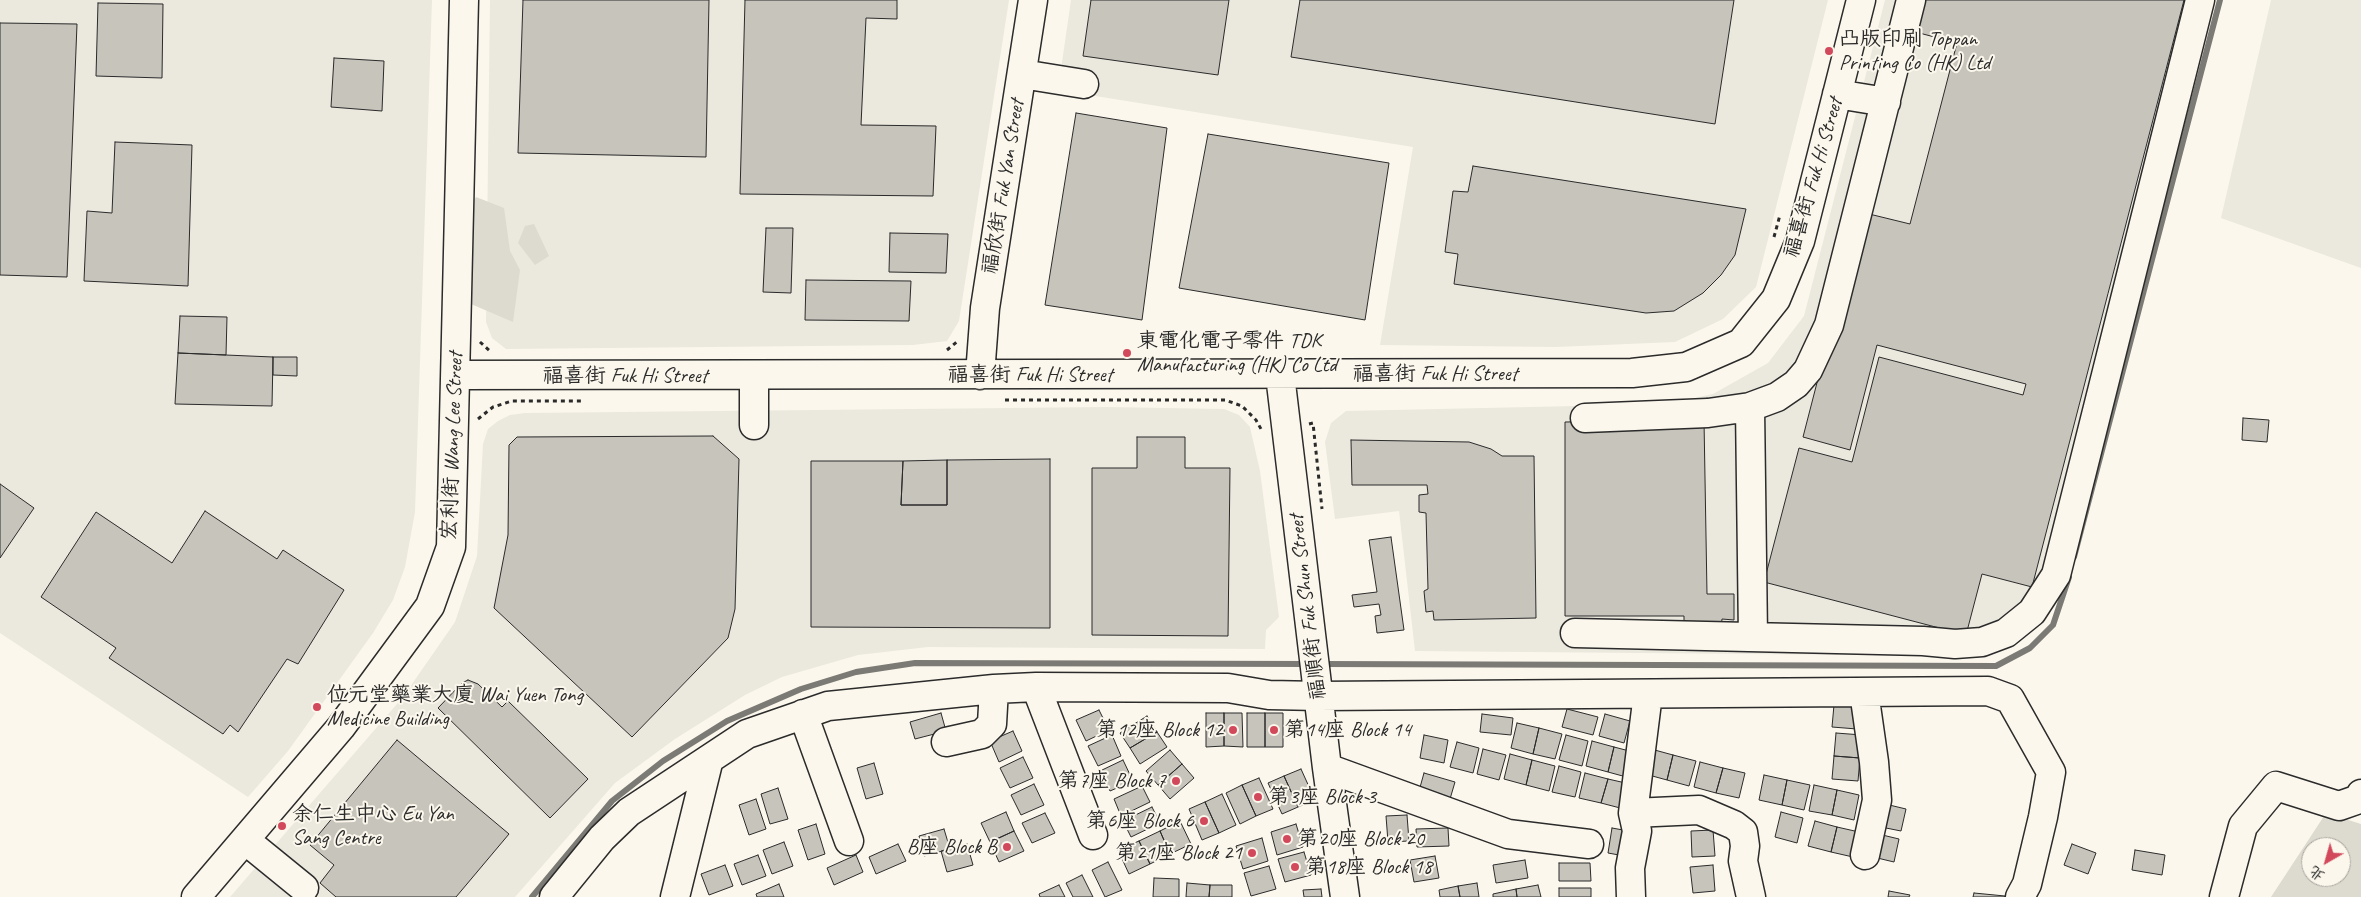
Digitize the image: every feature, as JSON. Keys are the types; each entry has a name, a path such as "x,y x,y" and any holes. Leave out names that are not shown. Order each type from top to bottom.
{"street":[{"name":"宏利街 Wang Lee Street","path":"196,897 341,727 430,606 451,547 464,0"},
{"name":"福欣街 Fuk Yan Street","path":"980,375 985,308 1033,0"},
{"name":"福喜街 Fuk Hi Street","path":"456,376 1632,373 1686,367 1741,343 1776,299 1800,241 1861,0"},
{"path":"1585,418 1708,413 1750,407 1777,397 1796,384 1808,370 1821,346 1829,325 1911,0"},
{"path":"1575,633 1923,641 1955,644 1982,642 2006,633 2032,612 2047,591 2058,565 2200,0"},
{"path":"1022,74 1084,84"},
{"path":"1838,94 1886,102"},
{"path":"754,375 754,426"},
{"name":"福順街 Fuk Shun Street","path":"1280,375 1327,768 1345,897"},
{"path":"1750,407 1753,637"},
{"path":"1036,687 1093,835"},
{"path":"554,897 602,838 629,812 747,734 828,706 994,689 1036,687 1228,688 1269,695 1318,690 1648,694 1988,692 2010,699 2051,772 2044,817 2028,893"},
{"path":"946,742 982,734 992,724 994,689"},
{"path":"1864,692 1877,800 1865,855"},
{"path":"1631,897 1630,868 1637,832 1633,813 1648,694"},
{"path":"803,714 849,841"},
{"path":"675,897 709,758"},
{"path":"1327,768 1508,834 1589,844"},
{"path":"2224,897 2243,826 2276,786 2339,806 2359,799 2361,794"},
{"path":"1633,813 1698,810 1734,825 1743,832 1745,846 1743,861 1751,897"},
{"path":"245,840 304,888"}],"path":[{"path":"1774,241 1780,215"},
{"path":"493,407 512,401 586,400"},
{"path":"1000,400 1225,400 1242,406 1261,428"}],"shaded area":[{"path":"0,0 432,0 415,512 405,567 393,600 373,633 288,751 248,797 0,633"},
{"path":"490,0 1009,0 959,321 947,341 913,345 506,349 492,338 486,322"},
{"path":"1071,0 1828,0 1756,287 1723,319 1675,342 1556,347 1380,345 1413,147 1058,90"},
{"path":"1885,0 2208,0 2054,591 1977,656 1415,651 1399,511 1335,519 1325,442 1331,423 1346,411 1668,404 1713,394 1768,363 1804,316"},
{"path":"2271,0 2361,0 2361,268 2221,218"},
{"path":"476,197 504,208 510,251 520,270 513,322 443,292 448,237"},
{"path":"534,224 549,256 535,265 518,243 525,226"},
{"path":"1106,407 1224,409 1239,415 1250,427 1260,471 1279,617 1266,630 1265,649 928,647 858,655 782,677 745,695 675,739 615,783 515,897 230,897 403,697 455,622 477,556 483,444 488,429 498,421 510,415 525,413"},
{"path":"2326,813 2361,824 2361,897 2271,897 2301,851 2301,887 2351,887 2351,837 2310,837"}],"building":[{"path":"523,0 709,0 706,157 518,153"},
{"path":"745,0 897,0 897,19 866,18 861,125 936,126 933,196 740,194"},
{"path":"1091,0 1229,0 1218,75 1083,56"},
{"path":"1300,0 1734,0 1715,124 1291,57"},
{"path":"1915,0 2184,0 2032,587 1982,574 1966,635 1764,582 1799,448 1852,462 1879,357 2023,395 2026,384 1877,345 1850,450 1803,437 1861,212 1910,224 1957,43 1908,30"},
{"path":"98,3 163,4 162,78 96,76"},
{"path":"0,23 77,24 67,277 0,275"},
{"path":"334,58 384,61 382,111 331,107"},
{"path":"1076,113 1167,128 1142,320 1045,305"},
{"path":"1208,134 1389,163 1365,320 1179,288"},
{"path":"115,142 192,145 188,286 84,281 87,211 112,213"},
{"path":"1473,166 1746,209 1735,255 1721,275 1703,293 1674,311 1646,313 1454,284 1458,254 1445,252 1453,191 1468,192"},
{"path":"766,228 793,228 791,293 763,292"},
{"path":"890,233 948,234 946,273 889,272"},
{"path":"806,280 911,281 909,321 805,320"},
{"path":"180,316 227,317 226,355 178,353"},
{"path":"178,353 273,357 272,406 175,404"},
{"path":"273,357 297,357 297,376 273,375"},
{"path":"2243,418 2269,420 2267,442 2242,440"},
{"path":"1704,420 1707,594 1734,594 1734,620 1722,619 1721,628 1684,628 1684,616 1565,616 1565,422"},
{"path":"713,436 739,459 735,609 728,638 632,737 494,608 508,535 509,445 517,437"},
{"path":"1137,437 1185,437 1185,468 1230,468 1228,636 1092,635 1092,468 1137,468"},
{"path":"1351,440 1469,442 1491,449 1502,456 1534,456 1536,618 1434,620 1433,611 1426,612 1424,591 1428,589 1426,513 1419,512 1419,495 1428,494 1427,485 1352,485"},
{"path":"1050,459 1050,628 811,627 811,461 903,461 901,505 947,505 947,460"},
{"path":"947,460 947,505 901,505 903,461"},
{"path":"0,484 34,508 0,558"},
{"path":"205,511 277,559 283,550 344,590 298,664 287,659 238,732 230,725 223,734 109,658 116,648 41,597 96,512 172,563"},
{"path":"1391,537 1404,630 1377,633 1375,616 1381,615 1379,604 1354,607 1352,595 1377,592 1369,540"},
{"path":"468,680 478,684 502,707 508,701 588,779 550,818 438,708 462,683"},
{"path":"1834,705 1859,707 1857,729 1832,727"},
{"path":"1567,709 1598,717 1593,735 1562,727"},
{"path":"1099,710 1109,730 1086,741 1076,720"},
{"path":"941,713 946,731 915,739 910,722"},
{"path":"1206,713 1224,713 1224,746 1206,747"},
{"name":"第12座 Block 12","path":"1224,713 1242,713 1243,747 1224,746"},
{"path":"1247,713 1265,713 1265,747 1247,747"},
{"name":"第14座 Block 14","path":"1265,713 1283,713 1283,747 1265,747"},
{"path":"1482,714 1513,718 1511,735 1480,732"},
{"path":"1605,714 1630,721 1624,743 1599,736"},
{"path":"1147,716 1157,732 1130,748 1120,733"},
{"path":"1517,723 1539,728 1533,754 1511,748"},
{"path":"1539,728 1562,734 1555,759 1533,754"},
{"path":"1013,731 1022,751 999,762 990,741"},
{"path":"1157,732 1167,747 1140,764 1130,748"},
{"path":"1836,733 1862,735 1860,758 1834,756"},
{"path":"1112,735 1121,756 1098,766 1088,746"},
{"path":"1424,735 1448,740 1444,763 1420,758"},
{"path":"1566,735 1588,741 1582,766 1559,760"},
{"path":"397,740 509,834 456,897 336,897 320,883 334,865 310,845"},
{"path":"1592,741 1614,747 1608,772 1586,766"},
{"path":"1457,742 1479,748 1473,773 1450,767"},
{"path":"1614,747 1637,753 1630,778 1608,772"},
{"path":"1483,749 1506,755 1499,780 1477,774"},
{"path":"1651,749 1673,755 1667,780 1645,774"},
{"path":"1170,750 1182,764 1158,785 1146,771"},
{"path":"1510,754 1532,760 1526,785 1504,779"},
{"path":"1673,755 1696,761 1689,786 1667,780"},
{"path":"1834,756 1860,758 1858,781 1832,779"},
{"path":"1023,757 1033,778 1010,788 1000,768"},
{"path":"1123,760 1133,781 1110,791 1100,771"},
{"path":"1532,760 1555,766 1549,791 1526,785"},
{"path":"1700,762 1723,768 1716,793 1694,787"},
{"path":"874,763 883,794 866,799 857,768"},
{"name":"第7座 Block 7","path":"1182,764 1194,778 1170,799 1158,785"},
{"path":"1559,766 1581,772 1575,797 1552,792"},
{"path":"1723,768 1745,773 1739,798 1716,793"},
{"path":"1301,769 1315,800 1298,807 1284,776"},
{"path":"1424,773 1455,782 1450,799 1419,791"},
{"path":"1585,773 1608,779 1601,803 1579,798"},
{"path":"1764,775 1787,780 1782,805 1759,800"},
{"path":"1284,776 1298,807 1282,814 1268,783"},
{"name":"第3座 Block 3","path":"1259,778 1273,809 1256,816 1242,785"},
{"path":"1608,779 1630,784 1624,809 1601,803"},
{"path":"1787,780 1810,785 1804,810 1782,805"},
{"path":"1034,784 1044,805 1021,815 1011,795"},
{"path":"1242,785 1256,816 1240,824 1226,793"},
{"path":"1814,785 1837,790 1832,815 1809,811"},
{"path":"1142,786 1150,802 1121,816 1114,799"},
{"path":"778,788 788,819 770,824 761,794"},
{"path":"1837,790 1859,795 1854,820 1832,815"},
{"path":"1222,794 1236,825 1219,833 1205,802"},
{"path":"756,799 766,829 749,835 739,805"},
{"name":"第6座 Block 6","path":"1205,802 1219,833 1202,840 1189,809"},
{"path":"1881,803 1906,809 1901,831 1876,826"},
{"path":"1152,807 1160,823 1131,837 1123,821"},
{"path":"1006,812 1014,831 990,842 981,823"},
{"path":"1781,812 1803,818 1797,843 1775,837"},
{"path":"1045,813 1055,833 1032,843 1022,823"},
{"path":"1407,815 1409,841 1388,842 1386,816"},
{"path":"1180,821 1191,844 1170,854 1160,831"},
{"path":"1815,821 1837,827 1831,852 1808,846"},
{"path":"816,824 825,854 808,860 798,830"},
{"name":"第20座 Block 20","path":"1296,824 1303,847 1277,855 1271,832"},
{"path":"1837,827 1859,832 1853,857 1831,852"},
{"path":"1448,828 1449,846 1417,847 1416,829"},
{"path":"1612,828 1634,832 1630,857 1608,853"},
{"path":"944,829 950,849 924,856 919,836"},
{"path":"1713,830 1715,856 1692,857 1691,831"},
{"name":"B座 Block B","path":"1014,831 1024,851 999,862 990,842"},
{"path":"1160,831 1170,854 1150,864 1139,841"},
{"path":"1874,833 1899,839 1894,862 1869,856"},
{"name":"第21座 Block 21","path":"1262,838 1268,861 1243,869 1236,846"},
{"path":"1139,841 1150,864 1129,874 1118,850"},
{"path":"784,842 793,866 772,874 763,850"},
{"path":"898,844 906,861 876,874 869,857"},
{"path":"967,844 973,865 947,872 941,851"},
{"path":"2072,844 2096,853 2088,874 2064,865"},
{"path":"2135,850 2165,855 2162,875 2132,870"},
{"name":"第18座 Block 18","path":"1304,852 1311,875 1285,882 1278,859"},
{"path":"758,855 766,876 742,885 734,864"},
{"path":"856,855 863,872 834,885 827,868"},
{"path":"1435,856 1439,878 1414,882 1410,860"},
{"path":"1525,860 1528,878 1496,883 1493,865"},
{"path":"1108,862 1122,890 1105,897 1092,870"},
{"path":"1559,863 1590,863 1591,881 1559,881"},
{"path":"725,865 733,886 709,895 701,874"},
{"path":"1713,865 1715,891 1693,893 1690,867"},
{"path":"1269,866 1276,889 1251,896 1244,873"},
{"path":"1082,875 1093,897 1073,897 1066,883"},
{"path":"1154,878 1179,879 1179,897 1153,897"},
{"path":"1187,883 1210,885 1209,897 1186,897"},
{"path":"1477,883 1479,897 1460,897 1458,886"},
{"path":"779,884 784,897 757,897 756,894"},
{"path":"1059,885 1065,897 1040,897 1039,894"},
{"path":"1210,885 1232,885 1232,897 1209,897"},
{"path":"1538,885 1541,897 1517,897 1516,889"},
{"path":"1458,886 1460,897 1440,897 1439,890"},
{"path":"1559,888 1591,888 1591,897 1559,897"},
{"path":"1321,889 1322,897 1304,897 1303,890"},
{"path":"1516,889 1517,897 1493,897 1493,894"},
{"path":"1889,891 1910,895 1909,897 1888,897"},
{"path":"1974,893 2005,896 2005,897 1973,897"}],"waterway":[{"path":"2074,557 2220,0"},
{"path":"1321,664 1996,666 2030,648 2053,625 2069,577"},
{"path":"532,897 612,801 663,761 727,721 801,689 856,672 915,663 1308,664"}],"place":[{"name":"凸版印刷 Toppan Printing Co (HK) Ltd","path":"1829,51"},
{"name":"東電化電子零件 TDK Manufacturing (HK) Co Ltd","path":"1127,353"},
{"name":"位元堂藥業大廈 Wai Yuen Tong Medicine Building","path":"317,707"},
{"name":"第12座 Block 12","path":"1233,730"},
{"name":"第14座 Block 14","path":"1274,730"},
{"name":"第7座 Block 7","path":"1176,781"},
{"name":"第3座 Block 3","path":"1258,797"},
{"name":"第6座 Block 6","path":"1204,821"},
{"name":"余仁生中心 Eu Yan Sang Centre","path":"282,826"},
{"name":"第20座 Block 20","path":"1287,839"},
{"name":"B座 Block B","path":"1007,847"},
{"name":"第21座 Block 21","path":"1252,853"},
{"name":"第18座 Block 18","path":"1295,867"}]}
